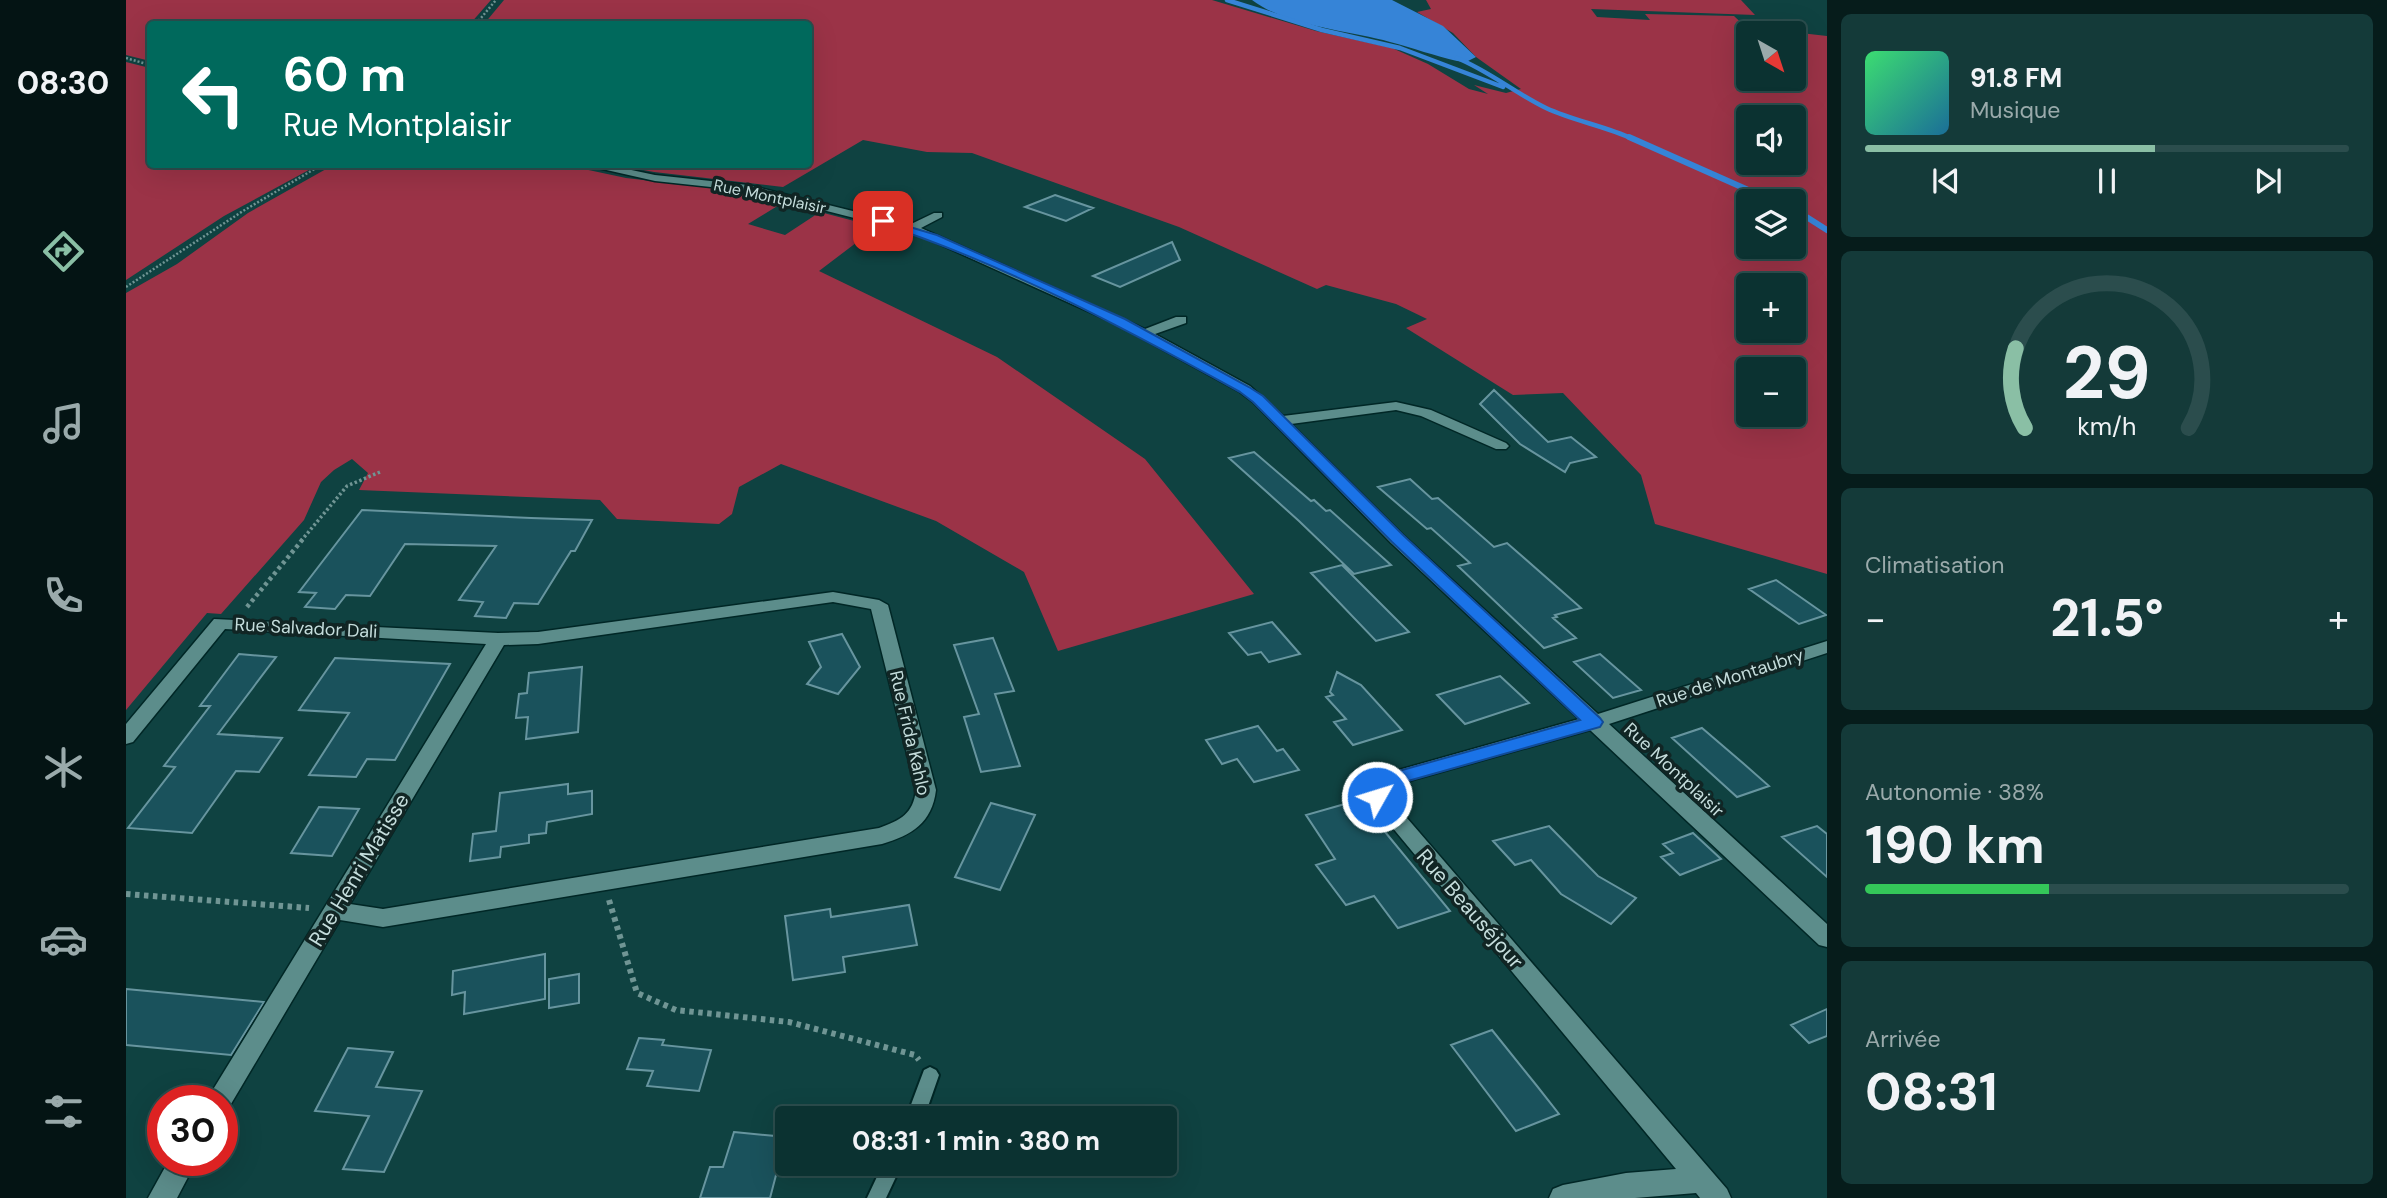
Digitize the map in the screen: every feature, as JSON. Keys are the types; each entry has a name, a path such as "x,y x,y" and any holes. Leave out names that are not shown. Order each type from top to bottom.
{"street":[{"name":"Rue Montplaisir","path":"605,168 655,178 748,188 911,229 1144,334 1245,389 1397,538 1827,938"},
{"path":"911,229 938,215"},
{"path":"1144,334 1181,320"},
{"path":"1279,421 1396,406 1426,413 1501,446"},
{"name":"Rue Frida Kahlo","path":"334,910 383,918 604,884 882,836 915,822 926,804 926,790 879,605 833,597 538,639 498,639"},
{"name":"Rue Salvador Dali","path":"126,737 220,623 498,639"},
{"name":"Rue Henri Matisse","path":"229,1085 498,639"},
{"name":"Rue de Montaubry","path":"1594,722 1827,647"},
{"name":"Rue Beauséjour","path":"1594,722 1395,778 1385,784 1377,797 1709,1189"},
{"path":"162,1198 175,1176"},
{"path":"1563,1198 1626,1186 1709,1189"}],"lane":[{"path":"919,1106 930,1075"},
{"path":"876,1198 887,1176"}],"path":[{"path":"478,21 496,0"},
{"path":"126,58 147,64"},
{"path":"126,287 243,211 316,168"},
{"path":"233,624 347,486 380,472"},
{"path":"604,884 637,993 676,1010 789,1022 915,1055 930,1075"},
{"path":"126,894 334,910"}],"shaded area":[{"path":"126,0 491,0 473,21 147,21 147,60 126,55"},
{"path":"504,0 1212,0 1316,31 1392,48 1428,64 1469,89 1488,94 1474,85 1506,93 1521,89 1476,57 1453,33 1417,12 1431,9 1426,0 1741,0 1755,15 1591,9 1597,17 1650,20 1645,14 1734,16 1739,21 1736,21 1736,91 1806,91 1806,34 1827,36 1827,574 1655,524 1641,475 1563,393 1513,395 1406,328 1427,319 1396,304 1326,285 1317,289 1179,227 972,153 927,152 863,140 783,187 633,168 812,168 812,21 486,21"},
{"path":"126,62 147,67 147,168 312,168 224,216 126,280"},
{"path":"328,168 579,168 626,178 729,190 784,202 748,224 785,235 820,212 877,227 819,271 997,357 1145,459 1254,594 1058,651 1024,572 936,521 781,464 739,487 732,514 719,524 617,519 600,500 359,490 368,473 352,459 321,482 304,520 221,614 207,613 126,710 126,293 177,264 248,213"}],"water":[{"path":"1252,0 1392,0 1443,26 1476,57 1466,62 1457,61 1373,38 1319,27 1283,16"}],"building":[{"path":"1055,195 1093,208 1066,221 1025,207"},
{"path":"1172,242 1180,260 1120,287 1093,276"},
{"path":"1494,390 1548,442 1571,437 1596,457 1570,463 1565,472 1520,444 1480,404"},
{"path":"1254,452 1311,501 1314,500 1326,511 1330,510 1391,565 1354,574 1229,458"},
{"path":"1410,479 1432,499 1438,498 1494,547 1507,543 1581,608 1555,615 1557,617 1553,618 1576,638 1544,648 1458,566 1470,563 1431,528 1427,529 1378,487"},
{"path":"362,510 592,520 575,551 571,551 538,604 514,603 506,618 475,616 483,602 459,600 496,546 405,544 370,596 346,595 335,609 305,607 316,593 299,592"},
{"path":"1342,565 1409,632 1376,641 1311,573"},
{"path":"1776,580 1826,615 1799,624 1749,589"},
{"path":"1272,622 1300,654 1269,662 1261,652 1248,655 1229,633"},
{"path":"842,634 860,667 838,694 807,684 821,667 809,642"},
{"path":"993,638 1014,691 995,694 1020,766 981,772 964,717 979,714 954,645"},
{"path":"239,654 276,657 218,734 282,738 259,772 236,771 192,833 128,828 175,767 164,766 210,706 200,706"},
{"path":"1600,654 1641,690 1613,698 1574,662"},
{"path":"335,658 450,664 395,760 367,759 356,777 309,775 349,713 299,710"},
{"path":"582,667 578,732 526,739 528,717 516,718 519,694 527,693 529,673"},
{"path":"1337,672 1361,685 1402,730 1353,745 1334,722 1346,719 1326,697 1333,695 1330,692"},
{"path":"1500,676 1529,703 1465,724 1437,695"},
{"path":"1258,726 1277,751 1283,749 1299,770 1254,782 1237,759 1222,764 1206,740"},
{"path":"1702,728 1769,786 1737,797 1672,738"},
{"path":"568,784 568,794 592,791 592,814 547,822 546,833 529,835 529,843 501,847 500,857 470,861 473,834 496,831 500,793"},
{"path":"1359,800 1450,911 1398,928 1374,896 1346,905 1316,865 1335,859 1306,815"},
{"path":"991,803 1035,815 1000,890 955,877"},
{"path":"319,807 359,809 332,856 291,853"},
{"path":"1549,826 1598,876 1636,898 1611,924 1561,894 1531,860 1515,865 1493,841"},
{"path":"1817,826 1827,834 1827,877 1782,837"},
{"path":"1693,833 1721,859 1680,875 1661,857 1673,853 1663,844"},
{"path":"909,905 917,945 843,957 845,972 793,980 785,916 830,909 831,917"},
{"path":"545,954 545,999 464,1014 465,992 452,995 453,971"},
{"path":"579,974 579,1003 549,1008 549,979"},
{"path":"126,989 264,1002 231,1055 126,1045"},
{"path":"1827,1009 1827,1036 1809,1043 1791,1025"},
{"path":"1492,1030 1559,1114 1516,1131 1451,1045"},
{"path":"639,1038 664,1040 662,1045 711,1050 699,1091 647,1086 653,1071 627,1069"},
{"path":"348,1048 393,1052 376,1087 422,1091 384,1172 343,1169 369,1116 315,1111"},
{"path":"734,1132 775,1136 776,1176 770,1198 700,1198 710,1167 723,1167"}],"waterway":[{"path":"1227,0 1322,30 1400,48 1503,87"},
{"path":"1457,58 1546,108 1633,139"},
{"path":"1629,137 1746,189"},
{"path":"1806,217 1827,230"}],"route":[{"path":"883,221 933,237 1121,321 1245,389 1397,538 1594,722 1395,778 1385,784 1377,797"}]}
